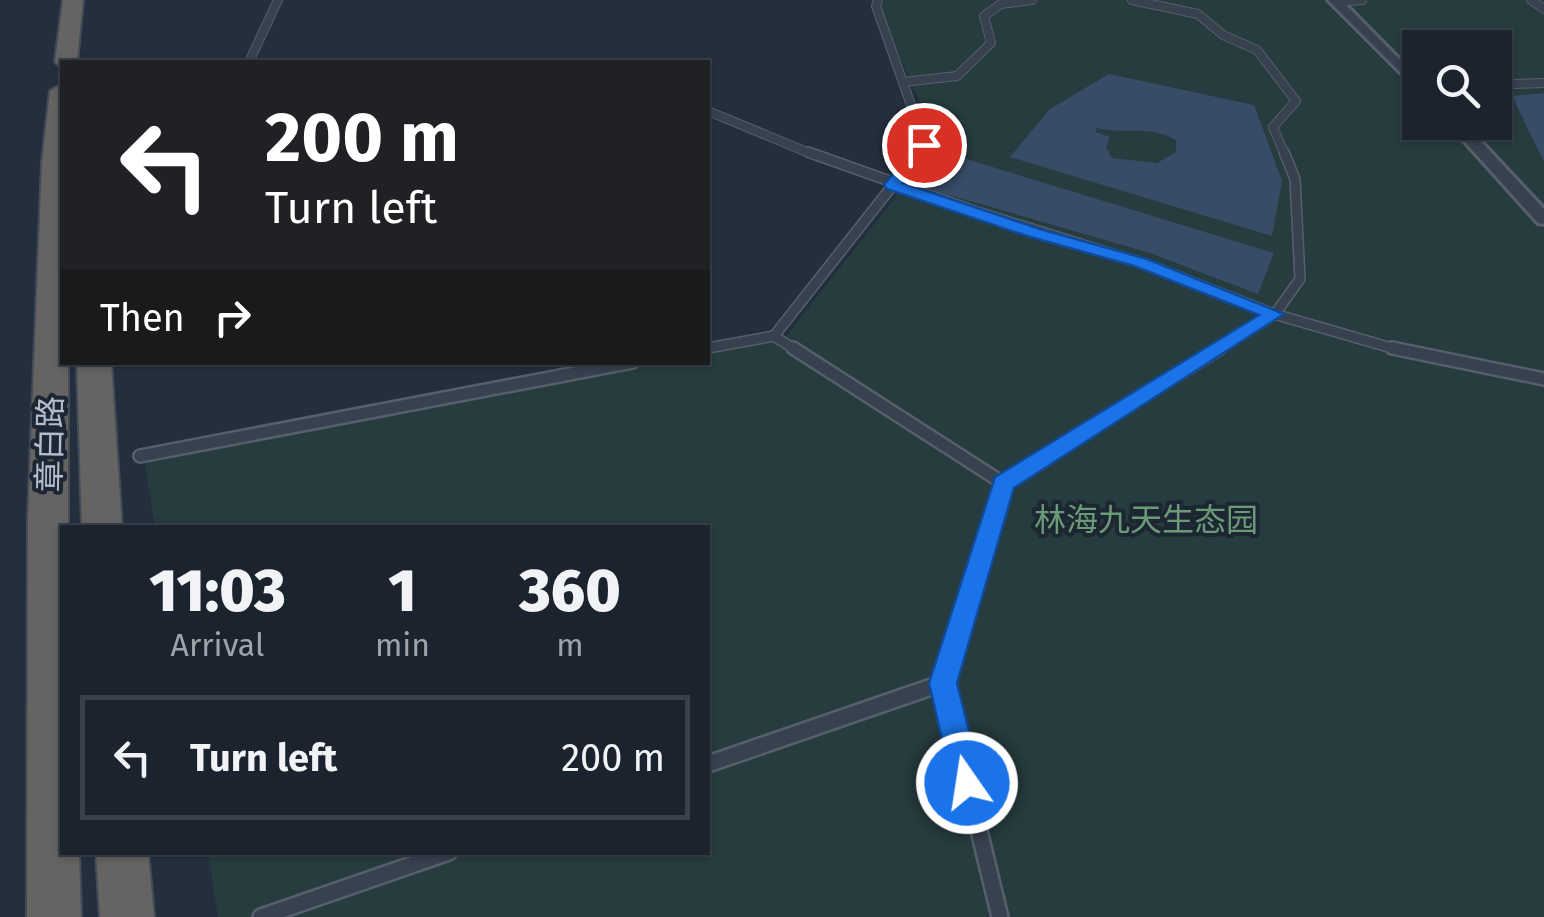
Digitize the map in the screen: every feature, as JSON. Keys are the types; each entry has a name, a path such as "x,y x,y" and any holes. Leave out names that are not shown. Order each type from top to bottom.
{"highway":[{"path":"66,60 73,0"},
{"name":"章白路","path":"54,917 48,519 54,162 60,109"},
{"name":"章白路","path":"94,365 102,525"},
{"path":"122,855 126,917"}],"street":[{"path":"1335,1 1402,70"},
{"path":"1471,140 1544,220"}],"lane":[{"path":"250,60 278,0"},
{"path":"710,348 774,336 924,145 876,6 878,0"},
{"path":"902,82 957,76 991,43 984,16 1001,4 1032,0"},
{"path":"1000,917 943,683 1004,483 1274,314 1300,279 1295,179 1272,127 1296,101 1257,50 1223,35 1198,14 1132,0"},
{"path":"1335,1 1362,0"},
{"path":"1531,0 1544,1"},
{"path":"1531,0 1544,9"},
{"path":"1514,84 1544,84"},
{"path":"710,112 790,148 893,185 1140,262 1274,314 1450,362 1544,380"},
{"path":"774,336 1004,483"},
{"path":"140,456 617,365"},
{"path":"710,763 943,683"},
{"path":"262,917 440,855"}],"green space":[{"name":"林海九天生态园","path":"875,0 1544,0 1544,917 218,917 208,855 710,855 710,525 155,525 144,459 649,365 710,365 710,354 784,339 938,143"}],"water":[{"path":"1109,74 1254,105 1282,181 1272,236 1010,157 1050,109","holes":["1097,128 1165,135 1176,140 1176,152 1157,163 1112,158 1106,147 1110,137 1095,132"]},
{"path":"1544,93 1544,162 1512,96"},
{"path":"963,158 1274,253 1258,294 1150,253 932,190 925,180"}],"route":[{"path":"924,145 893,185 1140,262 1274,314 1004,483 943,683 967,783"}]}
